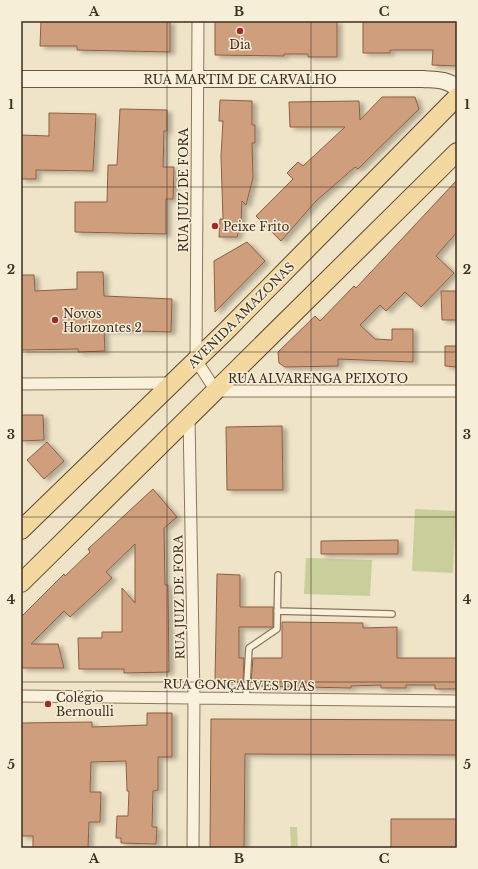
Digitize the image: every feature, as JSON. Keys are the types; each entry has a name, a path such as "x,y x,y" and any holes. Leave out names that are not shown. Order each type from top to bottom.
{"main road":[{"name":"AVENIDA AMAZONAS","path":"21,530 226,331 457,97"},
{"path":"21,582 189,418 457,152"}],"street":[{"name":"RUA JUIZ DE FORA","path":"196,360 198,21"},
{"name":"RUA MARTIM DE CARVALHO","path":"21,79 423,79 442,80 457,88"},
{"name":"RUA ALVARENGA PEIXOTO","path":"196,360 216,391 457,391"},
{"path":"21,384 172,383"},
{"name":"RUA JUIZ DE FORA","path":"189,418 194,697 193,848"},
{"name":"RUA GONÇALVES DIAS","path":"21,696 457,701"}],"lane":[{"path":"246,698 248,648 277,629 278,574"},
{"path":"277,611 392,614"}],"green space":[{"path":"415,509 456,511 453,573 412,571"},
{"path":"306,558 372,560 370,596 304,594"},
{"path":"290,827 297,827 298,848 291,848"}],"building":[{"path":"41,21 170,21 170,52 77,50 77,46 40,46"},
{"path":"215,21 337,21 337,57 308,57 308,54 284,54 284,56 215,55"},
{"path":"363,21 457,21 457,66 432,65 433,50 390,50 390,53 363,53"},
{"path":"382,97 415,97 419,109 358,169 355,167 316,201 281,241 256,216 293,179 287,173 298,162 303,166 345,127 290,127 289,102 359,101 360,120"},
{"path":"220,100 252,101 252,125 255,125 255,143 252,143 253,178 246,205 242,201 241,222 237,237 219,237 220,219 223,219 221,156 223,121 219,121"},
{"path":"120,109 167,110 167,131 164,131 163,167 174,167 173,199 166,199 166,234 75,232 75,202 107,202 108,165 117,165"},
{"path":"49,113 96,114 93,171 36,170 36,179 21,179 21,135 49,136"},
{"path":"457,180 457,232 436,256 454,273 421,307 405,292 386,311 380,305 360,325 375,339 392,340 392,329 413,329 413,362 338,359 338,366 285,367 279,363 278,352 315,316 320,321 354,286 356,288"},
{"path":"247,242 265,261 215,312 214,261"},
{"path":"77,272 103,272 104,296 172,299 171,332 104,330 105,351 78,352 78,349 21,350 21,275 34,275 35,291 77,289"},
{"path":"441,291 457,291 457,320 442,320"},
{"path":"445,346 457,346 457,367 445,366"},
{"path":"21,415 43,415 44,440 21,441"},
{"path":"282,426 283,490 227,490 226,427"},
{"path":"47,442 64,461 44,479 27,460"},
{"path":"153,489 177,517 164,528 165,585 168,585 169,672 124,673 124,669 79,669 78,638 102,638 102,632 122,632 122,588 135,603 135,544 106,572 112,578 70,617 64,611 31,644 58,644 64,668 21,668 21,617 64,574 65,576 90,552 88,549"},
{"path":"398,540 398,554 321,554 321,541"},
{"path":"217,574 240,575 240,607 273,607 273,627 239,627 239,658 244,658 243,682 215,682"},
{"path":"282,622 363,623 363,628 397,627 397,658 457,658 457,689 435,689 435,685 406,685 406,688 381,688 381,685 351,686 351,688 259,686 259,683 251,682 253,658 282,658"},
{"path":"147,713 172,713 172,757 158,757 158,790 153,791 152,827 157,827 156,844 121,843 121,838 116,838 117,816 128,816 129,791 127,791 126,761 91,762 90,792 101,792 100,822 89,822 88,848 33,848 33,836 21,836 21,723 92,722 92,727 147,725"},
{"path":"211,719 457,720 457,755 245,754 244,848 210,848"},
{"path":"391,819 457,819 457,848 391,848"}],"place":[{"name":"Dia","path":"240,31"},
{"name":"Peixe Frito","path":"215,226"},
{"name":"Novos Horizontes 2","path":"55,320"},
{"name":"Colégio Bernoulli","path":"48,704"}]}
